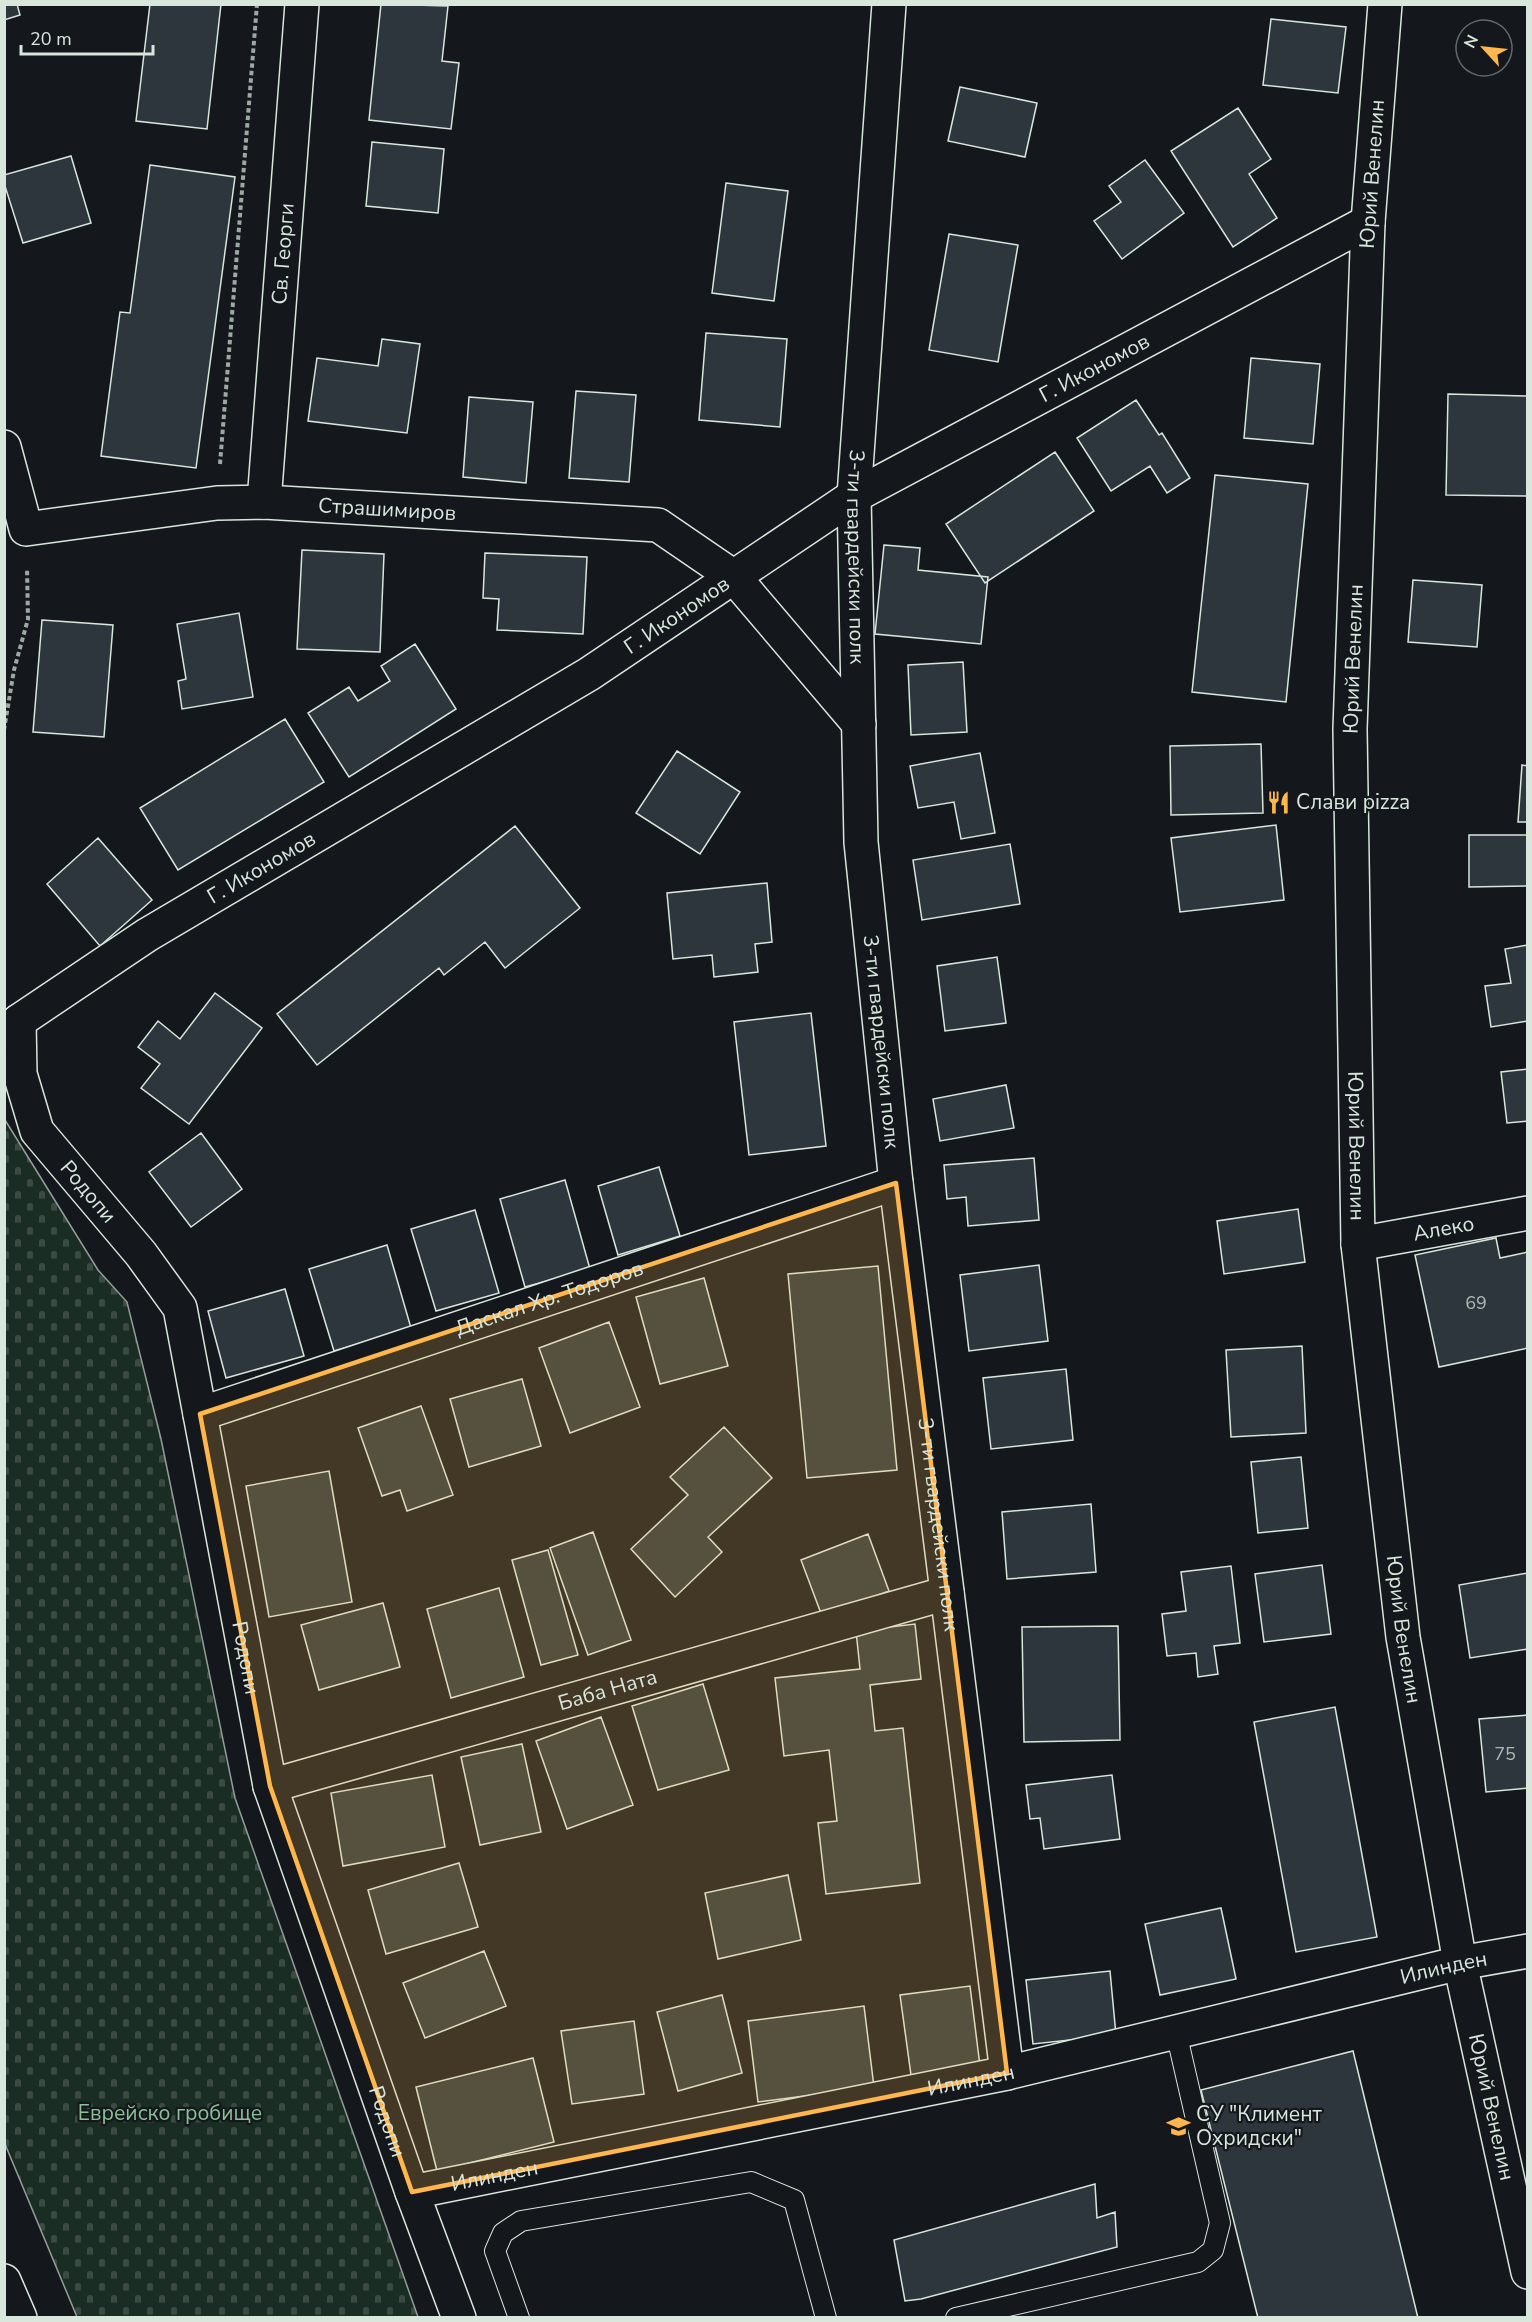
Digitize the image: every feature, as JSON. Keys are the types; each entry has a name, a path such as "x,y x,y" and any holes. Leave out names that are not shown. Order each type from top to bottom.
{"street":[{"name":"Св. Георги","path":"264,502 302,4"},
{"name":"3-ти гвардейски полк","path":"889,4 854,496 861,842 896,1183 1007,2073"},
{"name":"Юрий Венелин","path":"1385,4 1368,222 1350,729 1358,1244 1403,1637 1460,1963 1527,2272"},
{"name":"Г. Икономов","path":"12,1029 147,935 589,674 854,496 1368,222"},
{"path":"4,447 26,529"},
{"name":"Страшимиров","path":"26,529 217,503 264,502 658,525 734,577 859,724"},
{"name":"Родопи","path":"12,1029 20,1074 37,1131 141,1254 180,1308 270,1786 412,2192 459,2318"},
{"name":"Даскал Хр. Тодоров","path":"200,1414 896,1183"},
{"name":"Алеко","path":"1358,1244 1527,1213"},
{"name":"Баба Ната","path":"270,1786 946,1593"},
{"name":"Илинден","path":"412,2192 1007,2073 1460,1963 1527,1951"},
{"path":"4,2282 20,2318"}],"lane":[{"path":"956,2318 1197,2262 1213,2250 1220,2223 1176,2032"},
{"path":"519,2318 495,2251 502,2233 521,2222 751,2182 794,2200 826,2318"}],"path":[{"path":"217,503 257,4"},
{"path":"4,730 14,670 28,619 26,529"}],"highlighted area":[{"path":"896,1183 1007,2073 412,2192 270,1786 200,1414"}],"green space":[{"name":"Еврейско гробище","path":"5,1120 98,1270 127,1302 161,1439 235,1798 418,2317 77,2317 5,2144"}],"building":[{"path":"4,4 17,4 20,15 4,20"},
{"path":"150,4 221,4 207,129 136,121"},
{"path":"381,4 448,6 442,61 459,63 451,129 369,120"},
{"path":"1271,19 1346,27 1338,93 1263,85"},
{"path":"960,87 1037,103 1025,157 948,141"},
{"path":"1238,108 1271,159 1249,174 1277,218 1233,247 1171,151"},
{"path":"372,142 444,149 438,213 366,206"},
{"path":"71,156 91,223 23,243 4,183 4,175"},
{"path":"1145,160 1184,213 1122,259 1094,221 1121,202 1109,186"},
{"path":"150,165 235,177 196,468 101,456 120,312 130,313"},
{"path":"726,183 788,191 774,301 712,293"},
{"path":"949,234 1018,245 998,362 929,350"},
{"path":"706,333 787,339 780,427 699,420"},
{"path":"382,339 420,344 407,433 308,421 317,358 378,366"},
{"path":"1251,358 1320,364 1313,444 1244,438"},
{"path":"576,391 636,395 629,482 569,478"},
{"path":"1448,394 1528,396 1528,496 1446,495"},
{"path":"469,397 533,402 526,483 463,477"},
{"path":"1136,400 1159,435 1162,433 1190,478 1167,493 1150,466 1111,491 1077,438"},
{"path":"1055,452 1094,511 985,583 946,524"},
{"path":"1215,475 1308,484 1286,702 1192,692"},
{"path":"884,545 920,548 918,570 988,577 981,644 875,634"},
{"path":"302,550 384,554 380,652 297,649"},
{"path":"485,553 587,557 583,634 497,630 499,599 483,598"},
{"path":"1413,580 1482,585 1477,647 1408,642"},
{"path":"239,613 253,697 182,709 178,681 186,679 177,624"},
{"path":"42,620 113,625 104,737 33,732"},
{"path":"415,644 456,709 349,777 308,713 349,687 358,701 390,681 381,666"},
{"path":"963,662 967,732 911,735 908,665"},
{"path":"285,719 324,782 178,870 140,808"},
{"path":"1261,744 1263,813 1171,815 1170,746"},
{"path":"677,751 740,792 700,854 636,813"},
{"path":"980,753 995,833 961,839 954,802 918,808 910,766"},
{"path":"1522,765 1528,766 1528,822 1518,822"},
{"path":"1276,825 1284,900 1180,912 1171,838"},
{"path":"515,826 580,908 505,968 485,942 444,975 439,968 317,1065 277,1014"},
{"path":"1469,835 1528,835 1528,886 1469,887"},
{"path":"98,838 152,900 100,946 47,884"},
{"path":"1010,844 1020,904 922,920 913,860"},
{"path":"767,883 772,942 755,944 758,972 714,977 712,955 673,959 667,893"},
{"path":"1528,945 1528,1021 1491,1027 1485,986 1511,983 1505,949"},
{"path":"997,957 1006,1023 945,1031 937,966"},
{"path":"215,993 262,1028 189,1124 141,1088 160,1064 138,1047 158,1021 180,1039"},
{"path":"811,1013 826,1146 749,1155 734,1022"},
{"path":"1528,1069 1528,1121 1507,1123 1501,1072"},
{"path":"1006,1085 1014,1128 940,1141 933,1099"},
{"path":"201,1133 242,1189 191,1227 149,1172"},
{"path":"1034,1158 1039,1220 968,1226 966,1197 947,1199 944,1165"},
{"path":"659,1167 680,1236 618,1255 598,1186"},
{"path":"565,1180 590,1269 525,1287 500,1199"},
{"path":"1298,1209 1305,1262 1224,1274 1217,1221"},
{"path":"475,1210 499,1293 436,1311 411,1229"},
{"path":"1496,1238 1500,1258 1528,1252 1528,1348 1439,1367 1415,1255"},
{"path":"387,1245 411,1328 334,1351 309,1269"},
{"path":"1039,1265 1048,1341 969,1351 960,1275"},
{"path":"878,1266 897,1470 807,1478 788,1274"},
{"path":"704,1278 728,1366 660,1384 636,1297"},
{"path":"285,1289 304,1356 226,1378 208,1311"},
{"path":"609,1322 640,1407 570,1433 539,1348"},
{"path":"1302,1346 1306,1433 1231,1437 1226,1350"},
{"path":"1066,1369 1073,1440 991,1449 983,1378"},
{"path":"522,1379 541,1446 469,1467 450,1399"},
{"path":"421,1406 453,1495 407,1511 400,1490 382,1496 358,1428"},
{"path":"724,1427 772,1478 708,1537 722,1552 675,1597 631,1549 688,1495 670,1477"},
{"path":"1301,1457 1308,1528 1258,1533 1251,1462"},
{"path":"329,1471 352,1602 269,1617 246,1486"},
{"path":"1091,1504 1096,1572 1007,1579 1002,1512"},
{"path":"593,1532 631,1640 588,1655 550,1548"},
{"path":"868,1534 889,1591 822,1616 801,1560"},
{"path":"548,1550 578,1655 541,1665 512,1560"},
{"path":"1322,1565 1331,1634 1264,1642 1255,1574"},
{"path":"1231,1566 1240,1643 1214,1646 1218,1674 1198,1677 1196,1653 1167,1656 1162,1614 1186,1611 1181,1572"},
{"path":"1528,1573 1528,1649 1470,1658 1459,1585"},
{"path":"499,1588 524,1677 451,1698 427,1609"},
{"path":"383,1603 400,1667 319,1690 301,1625"},
{"path":"915,1624 921,1679 870,1685 875,1731 903,1728 920,1883 826,1894 818,1823 837,1821 829,1750 784,1756 775,1678 860,1669 856,1631"},
{"path":"1118,1626 1120,1740 1024,1742 1022,1627"},
{"path":"703,1684 729,1770 658,1790 632,1706"},
{"path":"1335,1707 1377,1937 1296,1952 1254,1722"},
{"path":"1528,1715 1528,1788 1486,1792 1479,1719"},
{"path":"601,1717 633,1805 567,1829 536,1741"},
{"path":"522,1744 541,1832 480,1845 461,1757"},
{"path":"432,1775 445,1847 343,1866 331,1793"},
{"path":"1112,1775 1120,1839 1044,1849 1040,1818 1030,1819 1026,1785"},
{"path":"459,1863 478,1927 386,1954 368,1890"},
{"path":"788,1875 801,1940 718,1959 705,1893"},
{"path":"1221,1908 1236,1979 1160,1995 1145,1924"},
{"path":"484,1951 506,2006 425,2038 403,1983"},
{"path":"1110,1971 1116,2035 1033,2044 1026,1980"},
{"path":"970,1986 980,2066 911,2075 900,1995"},
{"path":"722,1995 742,2073 678,2091 657,2012"},
{"path":"864,2006 874,2087 758,2102 748,2021"},
{"path":"634,2021 644,2094 572,2104 561,2031"},
{"path":"1353,2051 1418,2318 1258,2318 1201,2090"},
{"path":"533,2058 554,2142 437,2171 416,2087"},
{"path":"1095,2184 1097,2218 1115,2212 1117,2247 921,2299 905,2301 894,2240"}],"place":[{"name":"Слави pizza","path":"1278,802"},
{"name":"СУ \"Климент Охридски\"","path":"1178,2126"}]}
